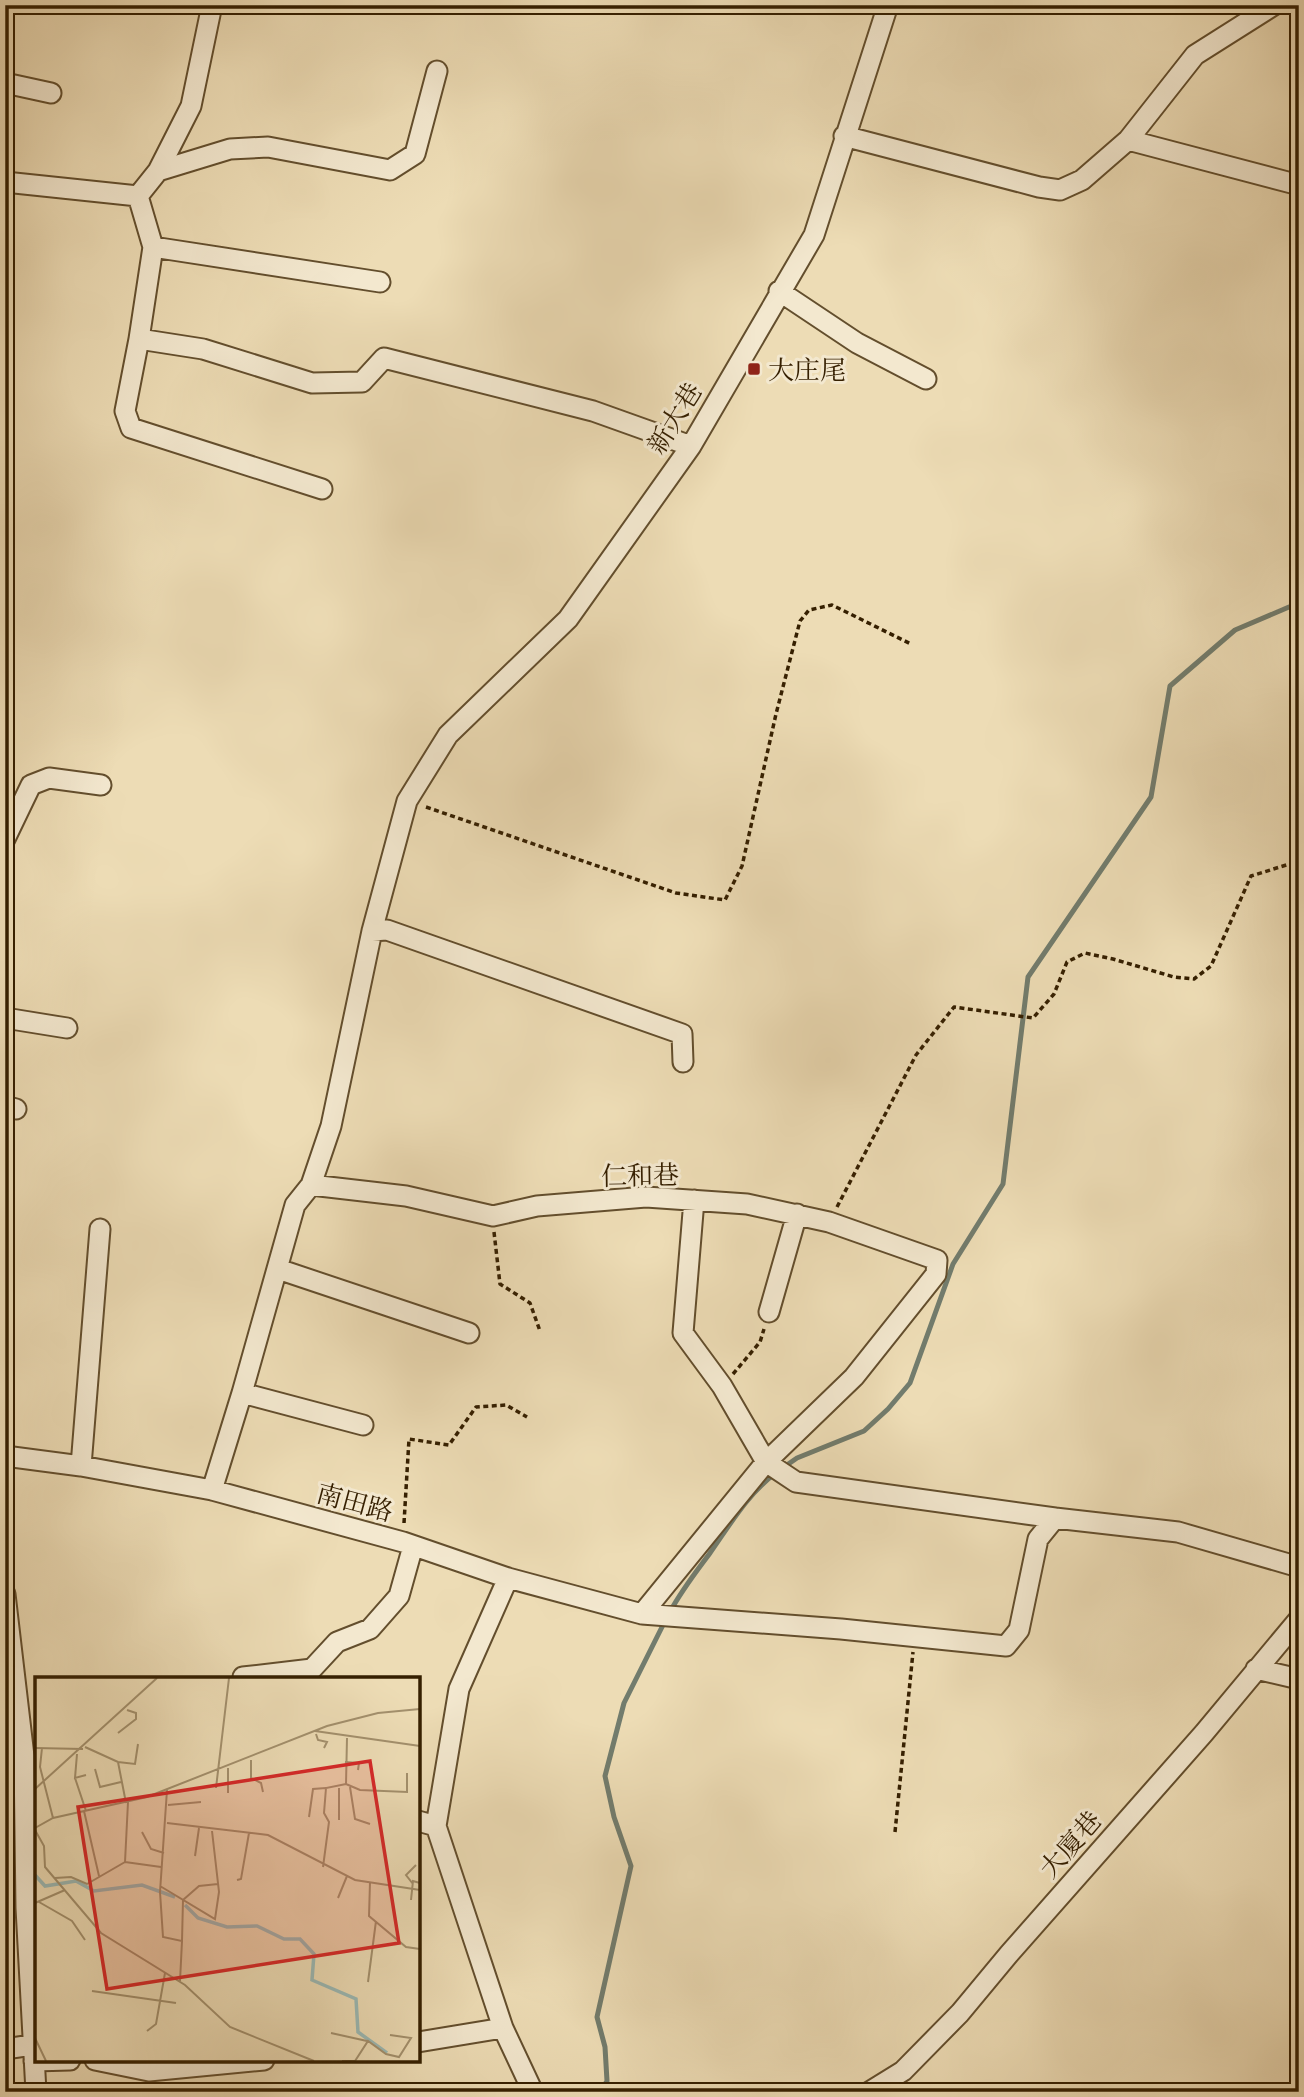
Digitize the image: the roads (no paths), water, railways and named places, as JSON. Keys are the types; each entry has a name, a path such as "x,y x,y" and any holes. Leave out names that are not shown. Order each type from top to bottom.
{"street":[{"path":"138,196 158,171 191,106 212,5"},
{"name":"新大巷","path":"372,931 407,801 448,735 568,620 691,446 779,290 814,235 888,5"},
{"path":"844,136 1039,187 1060,190 1082,180 1128,139 1195,55 1274,5"},
{"path":"158,171 230,149 268,147 390,170 415,154 437,72"},
{"path":"5,83 51,93"},
{"path":"1128,139 1299,185"},
{"path":"5,182 138,196"},
{"path":"138,196 153,247 125,411 131,428 322,489"},
{"path":"153,247 380,282"},
{"path":"779,290 857,343 926,379"},
{"path":"139,339 203,349 312,383 362,382 384,358 593,411 691,446"},
{"path":"5,839 31,785 49,778 101,785"},
{"path":"212,1490 295,1205 311,1185 331,1126 372,931 387,930 682,1034 682,1062"},
{"path":"5,1018 67,1028"},
{"name":"仁和巷","path":"311,1185 405,1196 493,1216 537,1206 646,1197 694,1200 683,1333 722,1386 769,1465 796,1482 1055,1518"},
{"path":"651,1615 769,1465 853,1377 936,1274 937,1260 829,1222 747,1204 694,1200"},
{"path":"769,1312 797,1214"},
{"path":"80,1466 100,1229"},
{"path":"278,1269 469,1333"},
{"path":"242,1393 363,1425"},
{"name":"南田路","path":"5,1456 80,1466 212,1490 408,1544 508,1578 651,1615 841,1629 1006,1646 1019,1630 1038,1539 1055,1518"},
{"path":"1055,1518 1178,1532 1299,1567"},
{"path":"243,1677 312,1669 337,1642 370,1629 399,1596 408,1544"},
{"path":"508,1578 459,1689 427,1823 503,2028 533,2092"},
{"path":"5,1594 22,1749 26,1908 36,2092"},
{"name":"大廈巷","path":"869,2092 903,2071 960,2013 1204,1733 1299,1619"},
{"path":"1256,1669 1299,1679"},
{"path":"5,1910 26,1908"},
{"path":"420,2042 503,2028"},
{"path":"5,2049 33,2053"},
{"path":"104,2062 149,2071 243,2062"}],"waterway":[{"path":"784,1467 797,1458 864,1431 888,1409 910,1383 953,1264 1003,1184 1028,977 1151,797 1170,686 1235,630 1289,607 1299,606"},
{"path":"670,1612 740,1510 776,1473"},
{"path":"600,2092 607,2081 605,2047 597,2017 631,1866 614,1817 605,1776 624,1703 665,1621"}],"place":[{"name":"大庄尾","path":"754,369"}]}
